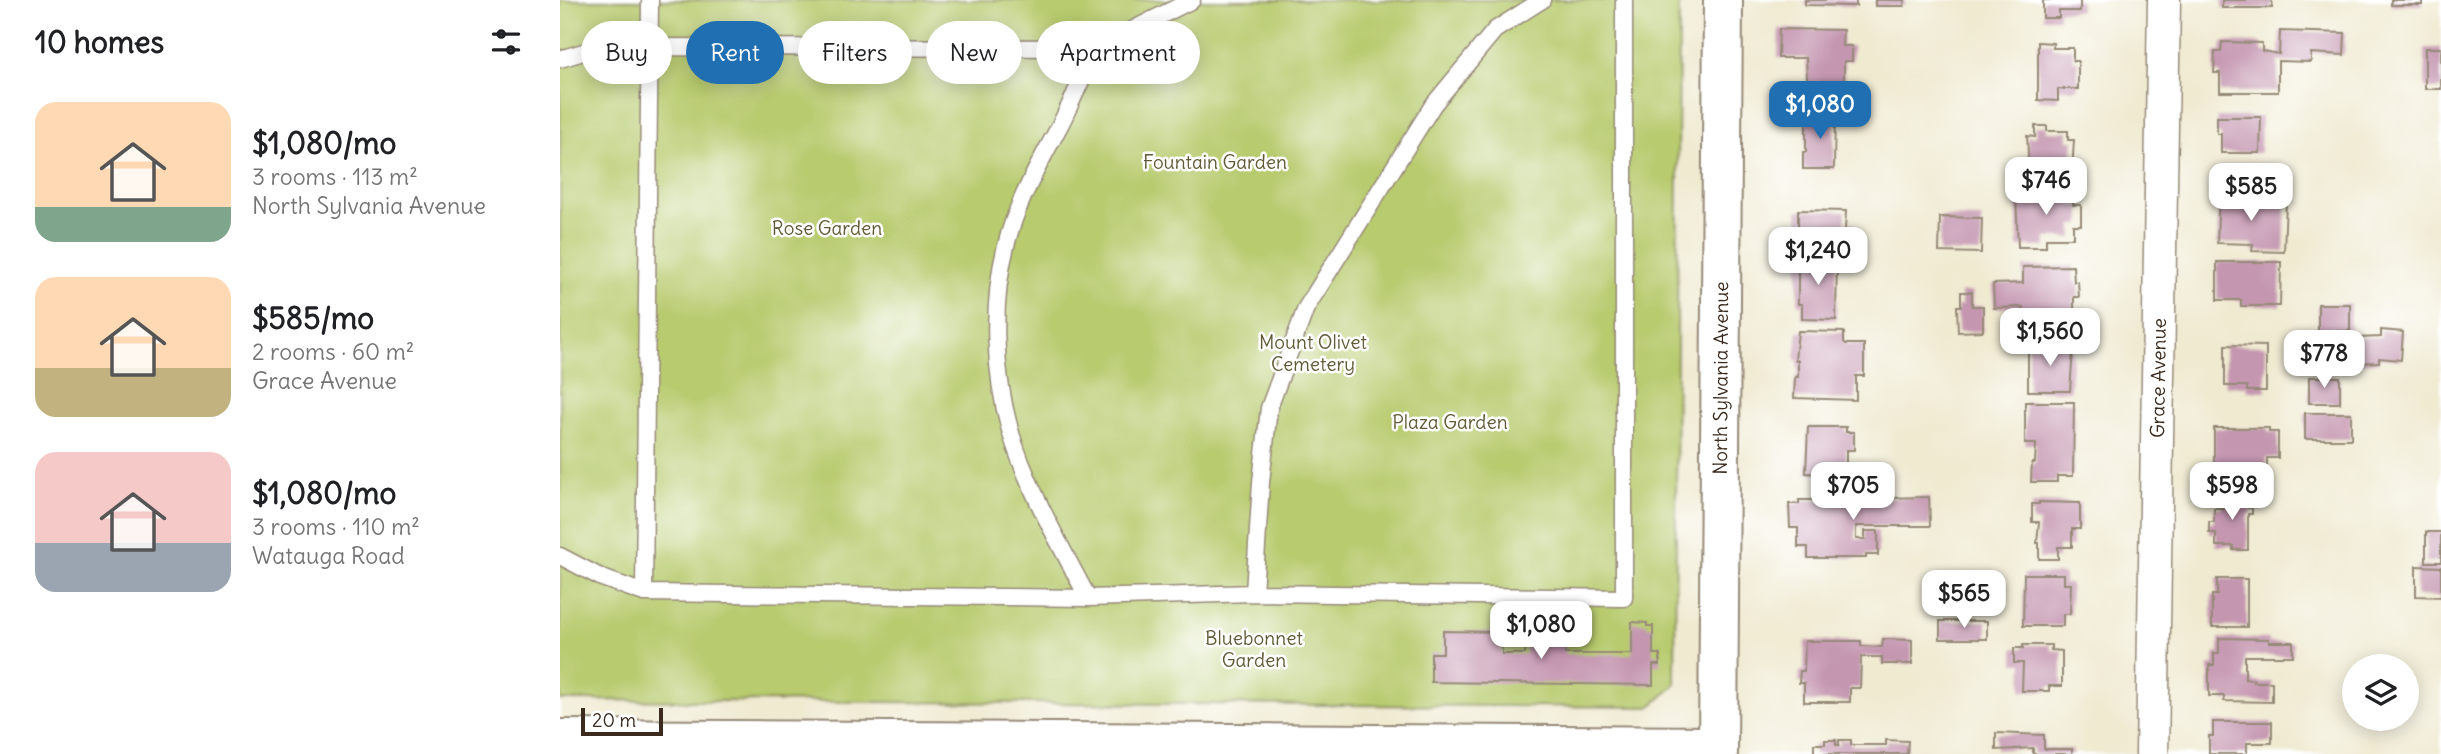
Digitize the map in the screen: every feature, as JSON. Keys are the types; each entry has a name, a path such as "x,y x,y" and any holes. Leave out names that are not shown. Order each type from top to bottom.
{"street":[{"name":"North Sylvania Avenue","path":"1718,750 1723,0"},
{"name":"Grace Avenue","path":"2152,754 2164,0"},
{"path":"560,739 808,747 1718,750"}],"lane":[{"path":"650,0 650,21"},
{"path":"1150,21 1192,0"},
{"path":"1254,593 1269,408 1306,308 1433,105 1495,30 1542,0"},
{"path":"560,556 602,578 644,593 1088,598 1254,593 1624,598 1624,0"},
{"path":"672,48 1036,48"},
{"path":"560,59 581,53"},
{"path":"644,593 649,84"},
{"path":"1080,84 1024,197 1006,245 997,297 998,365 1010,430 1039,504 1088,598"}],"green space":[{"name":"Mount Olivet Cemetery","path":"560,0 1679,0 1675,685 1650,707 560,700"}],"building":[{"path":"1805,0 1856,0 1856,6 1805,5"},
{"path":"1875,0 1905,0 1904,6 1875,6"},
{"path":"2043,0 2080,0 2080,11 2059,11 2059,18 2043,18"},
{"path":"2222,0 2272,0 2272,8 2222,8"},
{"path":"2391,0 2422,0 2422,5 2391,5"},
{"path":"1779,29 1843,30 1842,46 1852,46 1852,61 1844,61 1844,97 1808,96 1806,58 1778,58"},
{"path":"2280,31 2345,33 2344,55 2311,53 2311,62 2278,61 2278,92 2220,92 2220,73 2214,73 2215,52 2221,52 2222,42 2262,43 2262,51 2279,54"},
{"path":"2038,42 2053,43 2053,48 2073,48 2073,61 2078,61 2078,89 2058,89 2058,101 2038,100"},
{"path":"2425,48 2441,48 2441,89 2425,89"},
{"path":"1806,112 1835,113 1834,169 1803,169 1803,152 1806,152"},
{"path":"2217,117 2261,117 2260,153 2221,153"},
{"path":"2035,126 2047,126 2047,131 2068,131 2068,140 2074,140 2072,172 2046,174 2046,171 2029,171 2027,136 2035,137"},
{"path":"2073,190 2073,205 2081,205 2081,225 2073,225 2073,238 2046,238 2046,247 2018,247 2016,192"},
{"path":"2219,192 2245,192 2244,206 2248,206 2248,201 2286,202 2284,252 2252,251 2253,244 2217,243"},
{"path":"1798,210 1846,211 1845,230 1850,230 1850,249 1798,249"},
{"path":"1940,217 1982,218 1981,253 1939,252"},
{"path":"1798,256 1837,257 1836,320 1802,319 1802,304 1798,304"},
{"path":"2217,262 2281,262 2280,306 2241,306 2241,300 2217,300"},
{"path":"2073,266 2079,297 2074,297 2074,317 2023,318 2023,307 1994,308 1993,284 2023,283 2023,267"},
{"path":"1961,292 1972,292 1972,306 1983,306 1983,331 1958,332 1957,306 1961,306"},
{"path":"2318,304 2350,304 2350,331 2318,331"},
{"path":"2381,330 2403,332 2401,360 2379,358 2379,362 2358,363 2358,338 2381,337"},
{"path":"1798,331 1844,332 1846,344 1864,344 1864,376 1856,376 1856,400 1794,398 1795,377 1798,377 1798,360 1795,360"},
{"path":"2225,345 2266,346 2266,391 2247,391 2247,386 2225,386"},
{"path":"2028,346 2067,346 2067,349 2073,349 2070,391 2028,391"},
{"path":"2309,377 2340,377 2340,403 2309,403"},
{"path":"2025,402 2074,402 2073,476 2057,476 2057,482 2031,482 2036,444 2025,444"},
{"path":"2305,413 2351,413 2351,439 2305,439"},
{"path":"1808,427 1846,427 1846,432 1854,432 1854,450 1846,450 1846,476 1806,473"},
{"path":"2214,428 2269,428 2269,432 2278,432 2278,458 2267,458 2267,467 2214,468"},
{"path":"1855,488 1883,488 1883,498 1929,497 1930,526 1856,526 1856,539 1865,539 1865,531 1878,531 1878,555 1866,555 1866,558 1808,558 1808,547 1798,547 1798,528 1790,528 1789,504 1799,504 1799,500 1855,500"},
{"path":"2248,494 2248,508 2252,508 2252,514 2248,514 2248,550 2233,550 2233,546 2216,546 2216,533 2209,533 2209,522 2214,522 2214,508 2223,508 2223,495"},
{"path":"2080,503 2080,529 2072,529 2072,547 2058,547 2058,559 2039,559 2039,522 2032,522 2032,504"},
{"path":"2426,532 2441,532 2441,562 2426,562"},
{"path":"2416,566 2441,567 2441,597 2416,596"},
{"path":"2024,574 2064,574 2064,584 2071,584 2070,614 2063,614 2063,626 2023,626"},
{"path":"2217,579 2247,579 2247,627 2212,627 2212,595 2217,595"},
{"path":"1940,621 1987,621 1987,639 1940,639"},
{"path":"1632,622 1653,626 1653,654 1660,654 1660,665 1653,665 1653,685 1431,682 1431,653 1443,653 1443,631 1502,632 1502,654 1525,654 1526,633 1566,633 1565,654 1632,654"},
{"path":"2219,638 2293,642 2293,656 2245,656 2245,679 2272,682 2272,702 2224,701 2224,696 2209,696 2209,665 2214,665 2214,653 2219,653"},
{"path":"1883,639 1912,640 1912,664 1882,664 1882,657 1861,657 1860,688 1850,688 1850,702 1804,702 1804,683 1799,683 1800,671 1804,671 1805,641 1861,641 1861,646 1882,647"},
{"path":"2023,645 2051,645 2051,650 2062,651 2062,686 2049,686 2049,691 2022,691 2023,663 2014,663 2014,648 2023,648"},
{"path":"2213,722 2272,722 2272,743 2247,743 2247,754 2209,754 2209,736 2213,736"},
{"path":"1996,733 2044,735 2044,749 2072,749 2072,754 2033,754 2033,748 1996,750"},
{"path":"1825,740 1836,740 1836,745 1839,745 1839,740 1851,740 1851,745 1886,745 1886,740 1908,741 1907,754 1814,754 1814,744 1825,744"}],"park label":[{"name":"Fountain Garden","path":"1215,162"},
{"name":"Rose Garden","path":"827,228"},
{"name":"Plaza Garden","path":"1450,422"},
{"name":"Bluebonnet Garden","path":"1254,649"}]}
